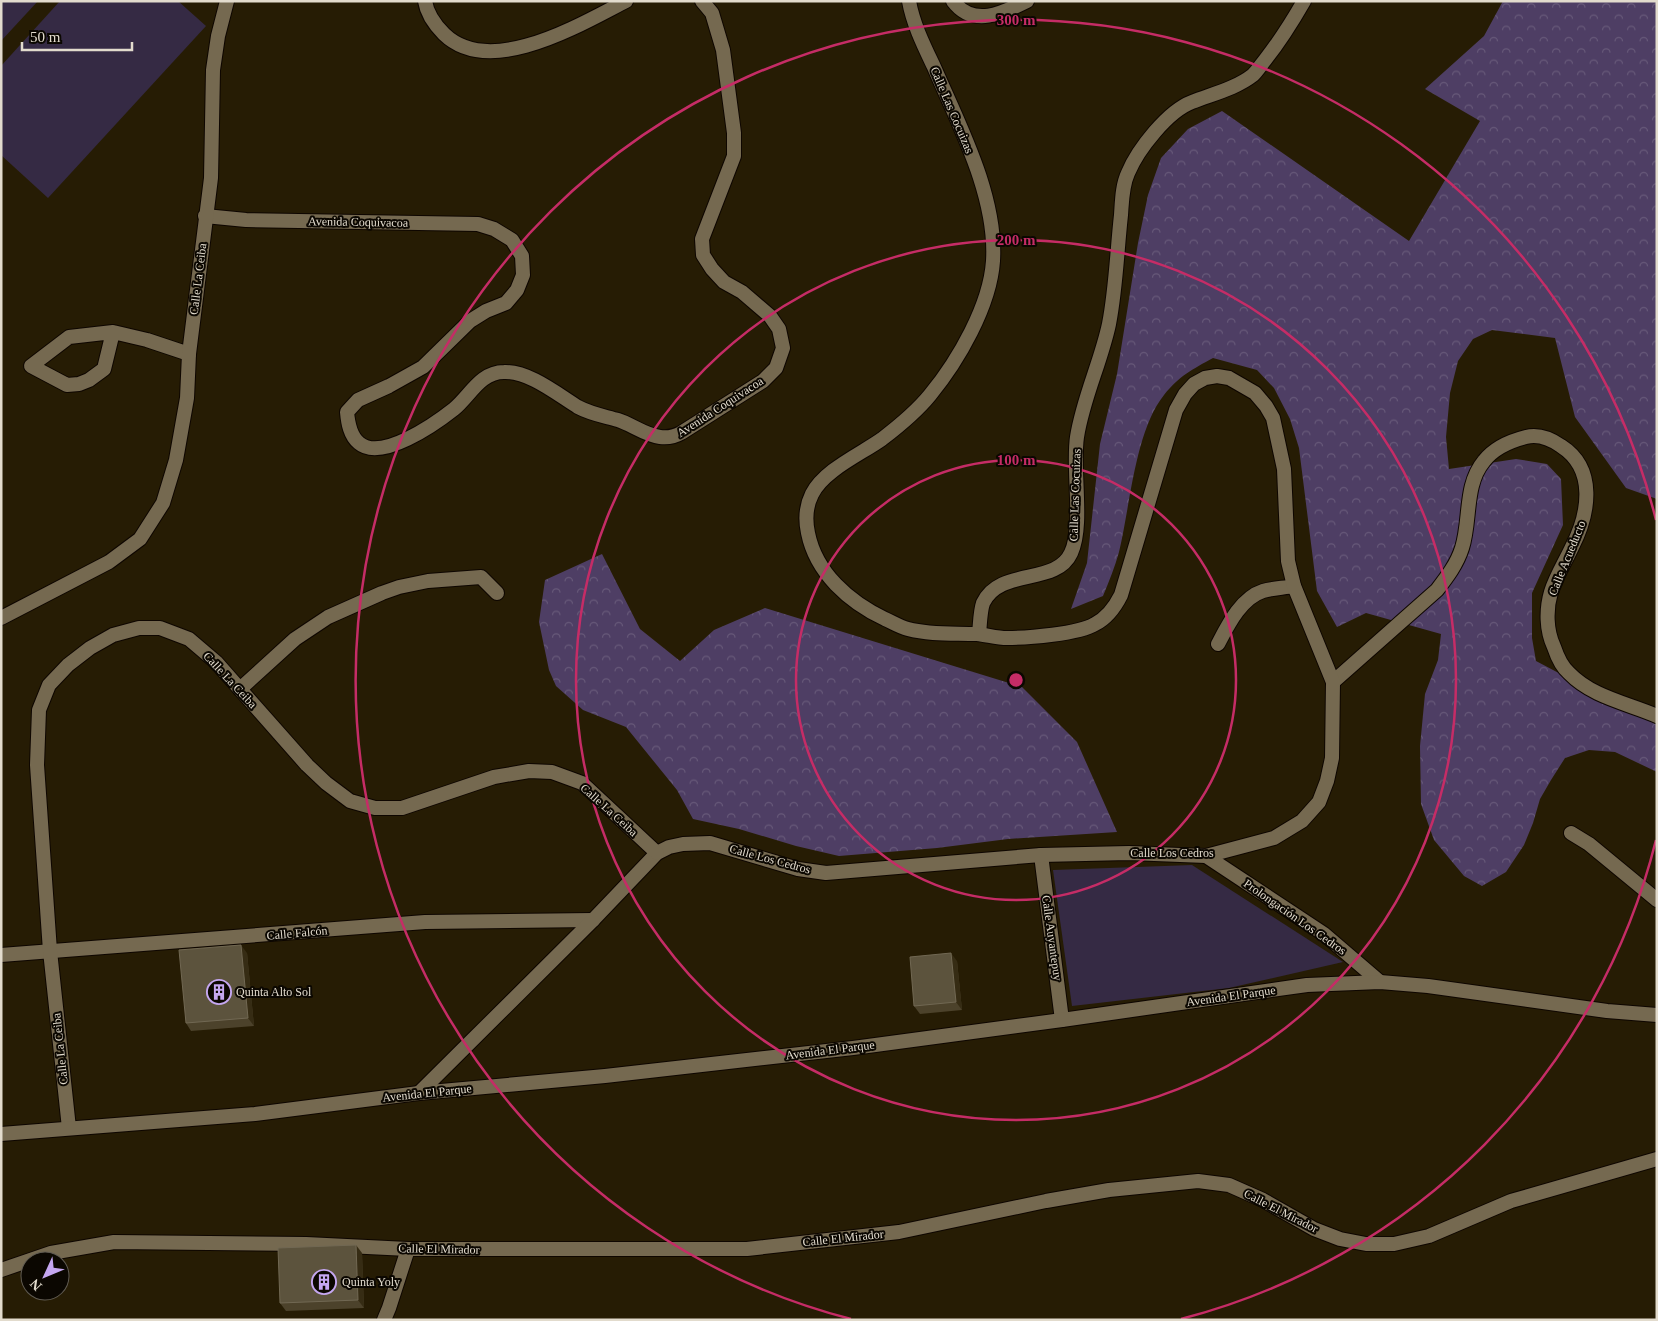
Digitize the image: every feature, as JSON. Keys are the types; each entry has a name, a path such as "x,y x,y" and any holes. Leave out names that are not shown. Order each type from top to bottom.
{"street":[{"name":"Calle La Ceiba","path":"1,618 109,562 140,539 163,503 176,460 187,398 189,354 211,178 213,70 218,36 227,1"},
{"path":"425,1 426,8 435,26 448,38 464,46 480,50 499,50 516,49 565,32 626,1"},
{"name":"Avenida Coquivacoa","path":"206,216 246,220 478,224 494,229 512,240 522,256 524,276 517,290 506,304 486,311 470,321 423,367 389,386 358,400 347,412 349,428 359,444 377,449 396,445 420,432 455,408 470,390 486,377 503,372 520,374 536,381 580,408 599,416 617,420 658,437 672,438 763,381 776,368 783,348 779,329 770,316 742,292 724,282 703,255 702,239 734,156 734,133 723,50 712,13 702,1"},
{"name":"Calle Las Cocuizas","path":"909,1 918,31 971,152 984,190 991,223 993,261 985,299 971,333 930,396 904,421 882,438 827,475 813,492 806,509 806,524 810,545 818,563 852,599 872,613 905,629 935,634 979,634 983,604 995,588 1008,581 1026,579 1059,566 1070,555 1075,540 1077,437 1092,378 1109,324 1127,174 1147,141 1175,113 1190,102 1224,91 1253,74 1283,37 1304,1"},
{"path":"953,1 965,13 979,17 1003,7 1027,1"},
{"path":"112,332 104,369 89,380 79,384 67,385 32,366 70,337 112,332 147,340 189,354"},
{"name":"Calle Los Cedros","path":"419,1093 594,920 657,853 668,847 683,844 710,843 798,869 826,873 1040,855 1129,853 1206,856 1274,838 1302,821 1319,802 1328,781 1332,758 1333,682 1294,586 1288,561 1284,469 1273,418 1255,393 1229,378 1216,376 1205,378 1194,384 1185,394 1176,410 1127,580 1115,606 1106,616 1096,624 1085,628 1028,638 1001,638 979,634"},
{"name":"Calle Acueducto","path":"1333,682 1436,590 1450,574 1462,548 1471,488 1483,462 1496,449 1513,440 1533,435 1554,441 1573,453 1584,471 1588,494 1583,517 1573,546 1557,575 1551,593 1548,614 1549,633 1553,646 1568,673 1580,683 1604,696 1657,716"},
{"path":"240,689 277,654 328,617 382,593 428,581 481,577 497,592"},
{"path":"1218,644 1238,611 1249,599 1261,592 1294,586"},
{"name":"Calle La Ceiba","path":"69,1128 50,952 37,765 40,710 50,685 68,665 90,648 112,635 139,628 160,628 189,639 216,662 307,765 326,783 350,801 375,808 402,808 494,777 529,771 552,772 582,783 657,853"},
{"path":"1571,833 1589,844 1657,900"},
{"name":"Calle Auyantepuy","path":"1040,855 1062,1020"},
{"name":"Prolongación Los Cedros","path":"1206,856 1324,934 1380,982"},
{"name":"Calle Falcón","path":"1,956 425,922 594,920"},
{"name":"Avenida El Parque","path":"1,1134 255,1114 419,1093 605,1076 853,1048 1307,985 1380,982 1428,986 1607,1011 1657,1015"},
{"name":"Calle El Mirador","path":"1,1270 51,1254 114,1242 306,1244 408,1250 747,1249 899,1232 1046,1201 1110,1190 1198,1181 1229,1185 1263,1200 1314,1229 1340,1239 1366,1244 1394,1244 1429,1236 1511,1201 1657,1159"},
{"path":"384,1320 390,1308 408,1250"}],"green space":[{"path":"1503,1 1657,1 1657,499 1626,488 1575,417 1555,338 1492,330 1473,339 1458,361 1450,393 1446,437 1449,469 1516,459 1547,464 1561,479 1563,525 1532,593 1532,638 1536,661 1657,725 1657,772 1615,752 1589,750 1565,758 1540,799 1524,845 1506,872 1482,886 1464,876 1434,840 1421,804 1420,746 1425,694 1438,660 1441,634 1366,613 1337,627 1317,591 1299,448 1290,419 1274,388 1257,370 1213,358 1181,378 1164,395 1154,410 1146,428 1135,470 1119,552 1103,596 1071,609 1087,563 1100,444 1117,374 1138,243 1148,195 1161,158 1188,129 1222,111 1409,241 1480,121 1425,89 1484,36"},
{"path":"602,554 640,629 680,661 714,630 765,608 1022,687 1077,742 1117,832 1008,839 937,848 839,856 796,846 739,829 693,819 677,790 626,727 583,710 556,686 549,670 539,622 545,580"}],"shaded area":[{"path":"1,1 38,1 1,41"},
{"path":"60,1 178,1 206,26 48,198 1,155 1,66"},
{"path":"1192,865 1343,962 1229,988 1072,1006 1053,870"}],"building":[{"name":"Quinta Alto Sol","path":"241,945 248,1018 186,1023 179,950"},
{"path":"951,953 956,1002 914,1006 910,957"},
{"name":"Quinta Yoly","path":"356,1245 358,1300 280,1303 278,1248"}],"place":[{"name":"Quinta Alto Sol","path":"219,992"},
{"name":"Quinta Yoly","path":"324,1282"}]}
